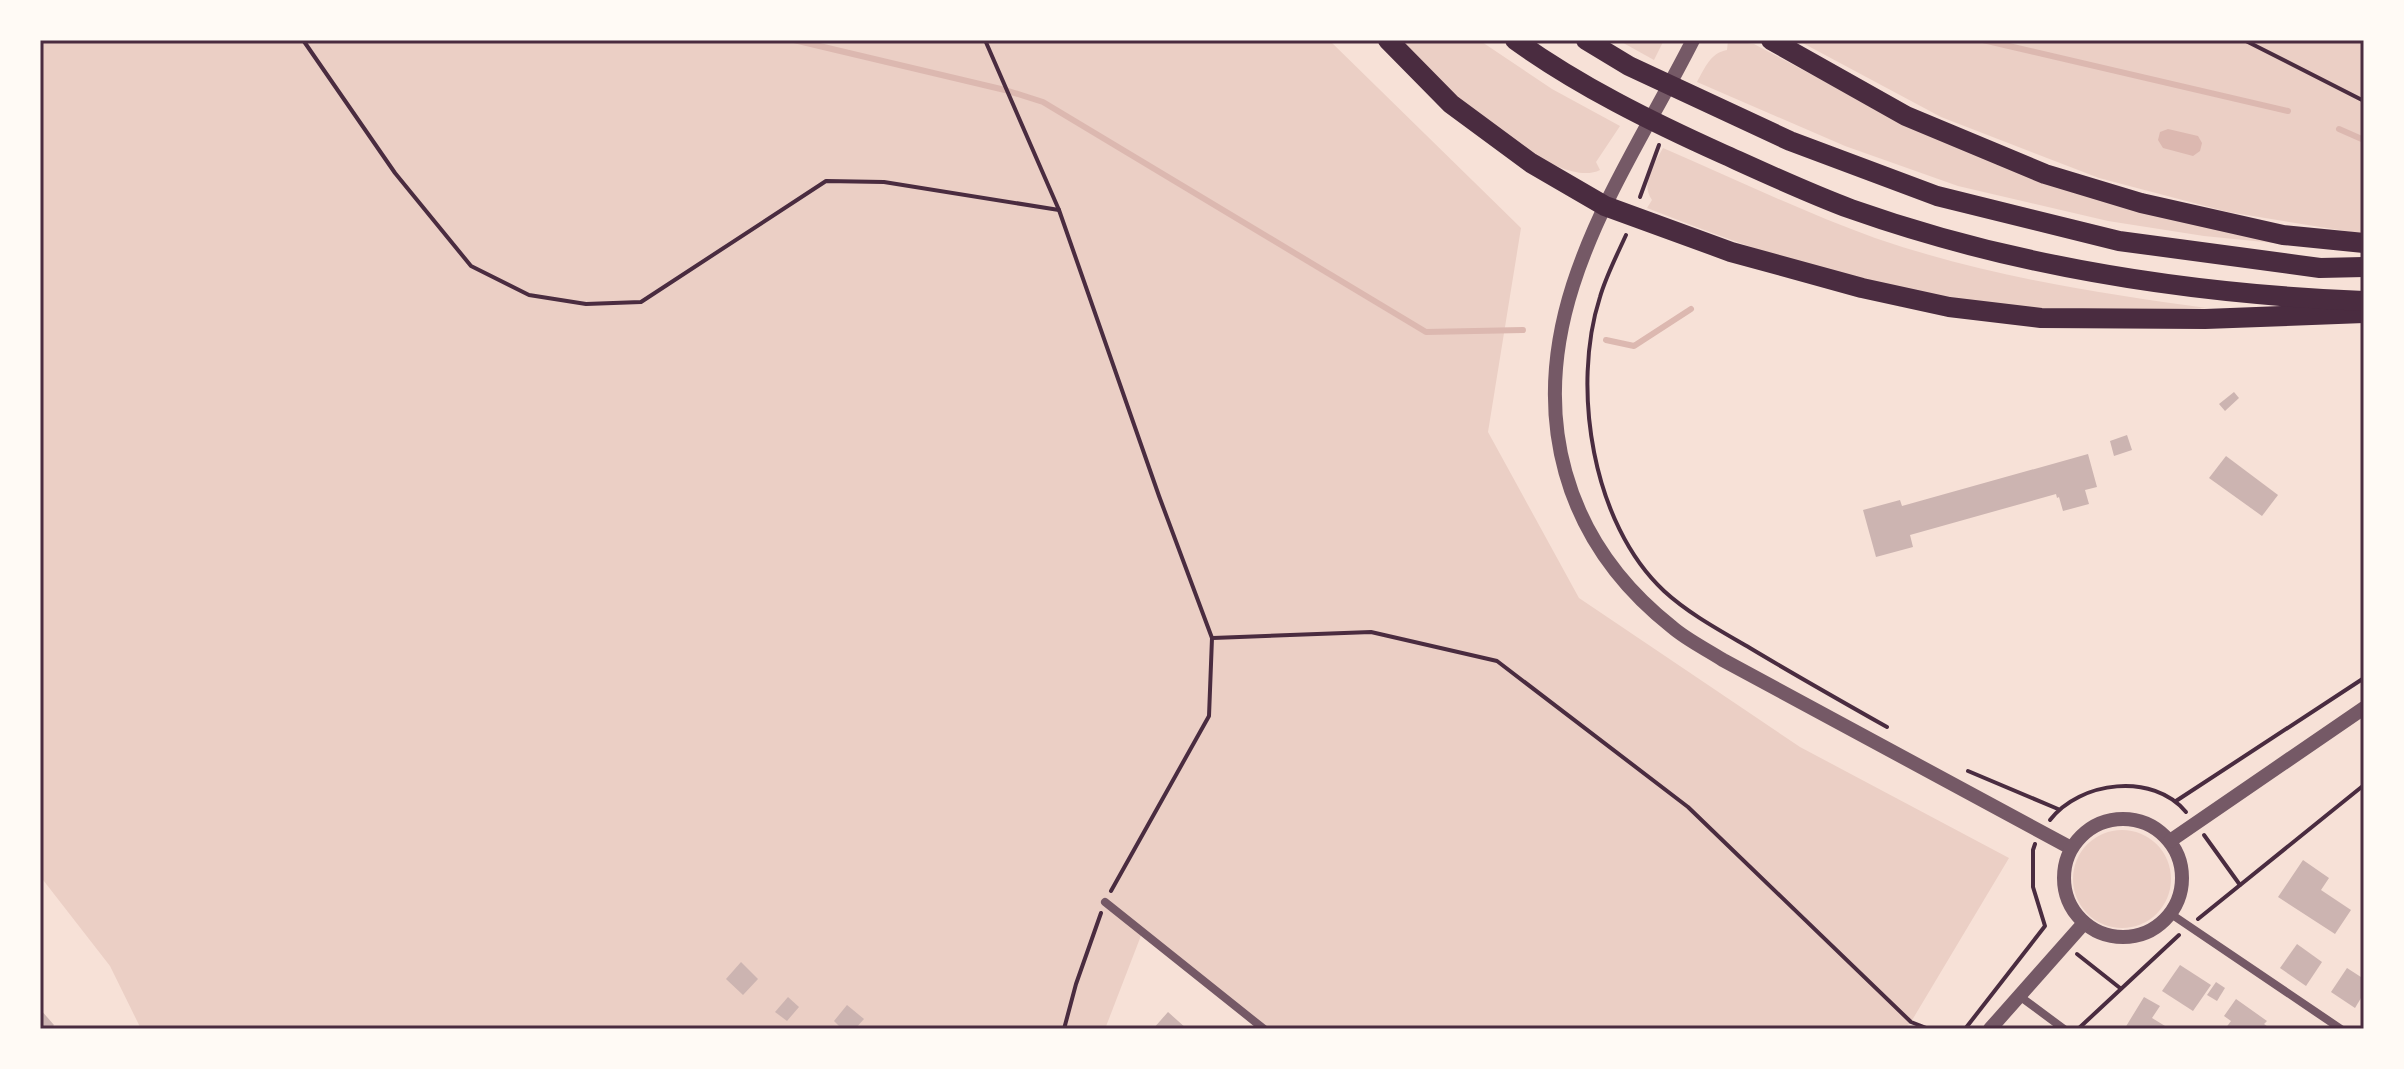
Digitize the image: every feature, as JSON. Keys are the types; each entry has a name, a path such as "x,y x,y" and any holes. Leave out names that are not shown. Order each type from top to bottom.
{"highway":[{"path":"1388,40 1451,104 1531,163 1605,206 1745,256 1862,288 1949,307 2041,318 2364,313"},
{"path":"1515,40 1575,78 1680,134 1851,209 1943,238 2093,273 2274,297 2364,301"},
{"path":"1586,40 1629,66 1790,141 1937,196 2119,241 2320,268 2364,267"},
{"path":"1771,40 1906,116 2045,174 2141,203 2283,235 2364,243"}],"street":[{"path":"1693,40 1605,206 1570,296 1556,348 1553,398 1558,443 1571,493 1608,561 1630,588 1672,628 1723,660 2071,848"},
{"path":"2170,841 2364,708"},
{"path":"2119,818 2138,820 2156,828 2170,841 2180,858 2183,877 2180,897 2171,914 2157,927 2139,936 2120,938 2101,934 2073,911 2063,880 2065,864 2071,848 2083,834 2100,823 2119,818"},
{"path":"1105,902 1264,1029"},
{"path":"2171,914 2341,1029"},
{"path":"1990,1029 2084,923"},
{"path":"2018,995 2064,1029"}],"path":[{"path":"303,40 395,173 471,266 529,295 586,304 641,302 826,181 884,182 1059,210"},
{"path":"985,40 1059,210 1212,638 1209,716 1105,902 1076,984 1064,1029"},
{"path":"2244,40 2364,101"},
{"path":"1651,160 1634,218 1599,297 1586,371 1595,456 1604,493 1621,536 1663,590 1702,620 1897,732"},
{"path":"1212,638 1371,632 1497,661 1688,807 1911,1022 1929,1029"},
{"path":"2176,801 2364,678"},
{"path":"1962,768 2058,809"},
{"path":"2078,1029 2188,926 2364,785"},
{"path":"2121,988 2045,926 2033,887 2033,850 2041,831 2058,809 2107,786 2138,786 2176,801 2240,885"},
{"path":"1965,1029 2045,926"}],"shaded area":[{"path":"40,40 1329,40 1521,228 1488,432 1579,598 1800,747 2009,858 1904,1029 1264,1029 1142,933 1105,1029 141,1029 110,966 40,876"},
{"path":"1395,40 1479,40 1552,89 1620,126 1596,162 1600,170 1579,173 1523,148 1462,102"},
{"path":"1618,40 1664,40 1654,60"},
{"path":"1728,40 1754,44 1886,114 2274,239 2274,243 2108,221 1958,186 1845,146 1697,82 1712,58 1727,50"},
{"path":"1797,40 2364,40 2364,234 2228,212 2099,178 1941,117"},
{"path":"2168,129 2198,136 2202,143 2200,151 2193,156 2163,148 2158,140 2160,132"},
{"path":"1663,148 1821,217 1916,251 2040,281 2207,308 2097,310 1987,304 1881,287 1813,268 1647,208 1652,200 1648,180"},
{"path":"2112,830 2132,830 2157,844 2168,860 2171,879 2168,898 2157,914 2132,928 2112,928 2095,920 2081,906 2073,889 2073,869 2081,852 2095,838"}],"building":[{"path":"2234,392 2239,398 2225,411 2219,404"},
{"path":"2127,435 2132,450 2114,456 2110,441"},
{"path":"2088,454 2097,487 2085,490 2089,504 2063,511 2056,494 1910,535 1913,547 1876,557 1863,510 1900,500 1902,506"},
{"path":"2226,456 2278,495 2262,516 2209,478"},
{"path":"2303,860 2329,878 2321,890 2351,910 2335,934 2278,897"},
{"path":"2297,944 2322,962 2306,986 2280,968"},
{"path":"741,962 758,979 743,995 726,979"},
{"path":"2180,965 2211,985 2193,1011 2162,991"},
{"path":"2347,968 2364,979 2364,993 2355,1008 2331,992"},
{"path":"2216,982 2225,988 2217,1001 2207,995"},
{"path":"788,997 799,1007 787,1021 775,1012"},
{"path":"2144,997 2160,1006 2152,1018 2170,1029 2125,1028"},
{"path":"2236,999 2267,1021 2264,1024 2271,1029 2225,1029 2231,1021 2224,1016"},
{"path":"847,1005 864,1019 855,1029 842,1029 834,1021"},
{"path":"40,1009 54,1025 50,1029 40,1029"},
{"path":"1168,1012 1187,1029 1153,1029"}],"waterway":[{"path":"794,40 1005,90 1043,102 1426,332 1523,330"},
{"path":"1983,40 2288,111"},
{"path":"2339,129 2364,140"},
{"path":"1606,340 1634,346 1691,309"}]}
